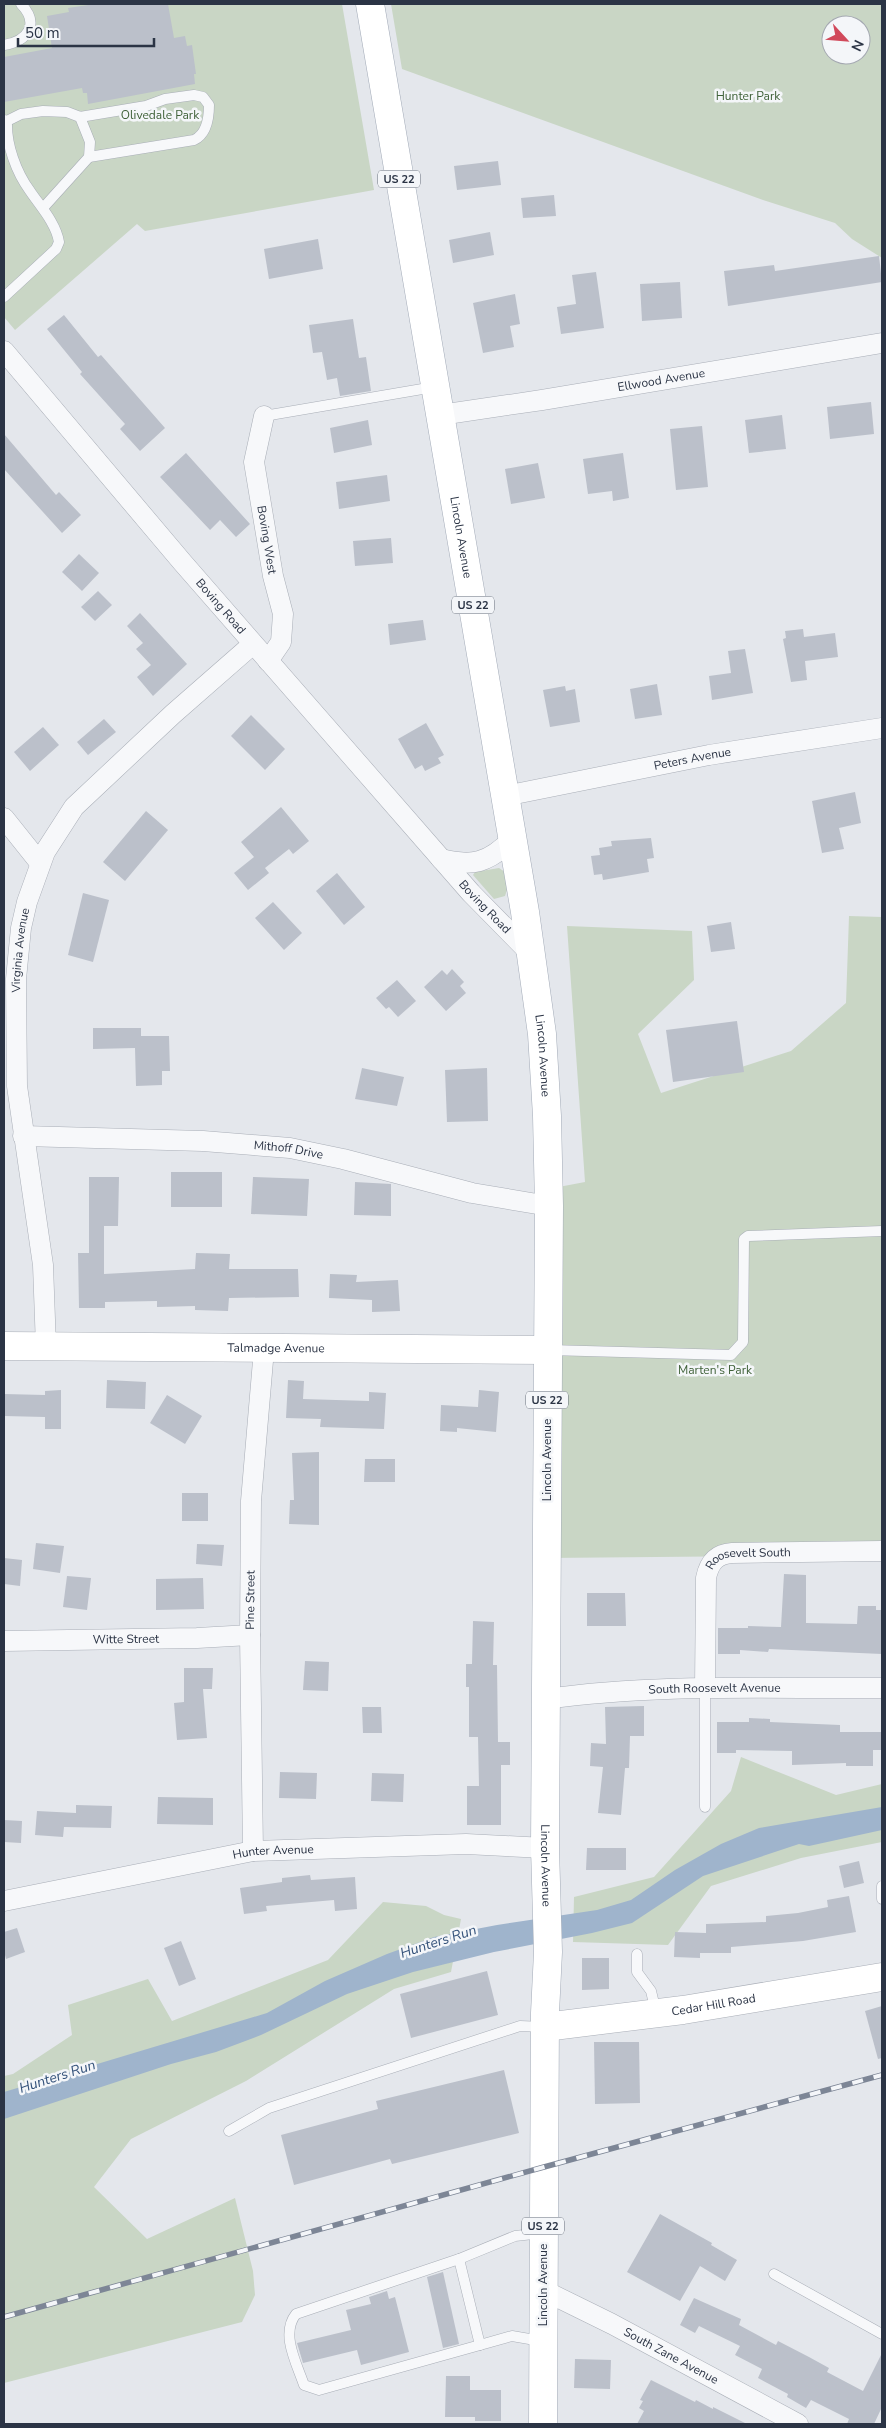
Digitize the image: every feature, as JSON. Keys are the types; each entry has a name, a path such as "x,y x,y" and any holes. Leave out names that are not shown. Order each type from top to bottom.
{"main road":[{"name":"US 22","path":"370,4 440,414"},
{"name":"Lincoln Avenue","path":"440,414 531,954 542,1034 547,1116 549,1206 546,1699 548,1952 545,2027 543,2424"},
{"name":"Talmadge Avenue","path":"4,1346 548,1350"},
{"name":"Cedar Hill Road","path":"545,2027 657,2013 882,1977"}],"street":[{"name":"Ellwood Avenue","path":"440,414 542,400 882,343"},
{"name":"Boving Road","path":"4,351 268,661 441,859 471,893 531,954"},
{"name":"Boving West","path":"264,416 254,462 273,576 283,614 281,642 268,661"},
{"name":"Virginia Avenue","path":"46,1347 43,1265 17,1086 16,979 21,928 27,902 40,863 58,829 74,807 173,714 254,644"},
{"name":"Peters Avenue","path":"505,796 709,755 882,728"},
{"path":"4,818 40,863"},
{"name":"Boving Road","path":"441,859 460,864 477,863 500,852 512,839"},
{"name":"Mithoff Drive","path":"23,1136 203,1141 290,1148 343,1159 472,1193 549,1206"},
{"name":"Pine Street","path":"253,1851 250,1635 251,1502 264,1349"},
{"name":"Roosevelt South","path":"705,1688 706,1578 708,1568 714,1558 732,1553 882,1551"},
{"name":"Witte Street","path":"4,1640 197,1638 250,1635"},
{"name":"South Roosevelt Avenue","path":"546,1699 598,1692 705,1688 882,1688"},
{"name":"Hunter Avenue","path":"4,1901 253,1851 466,1844 546,1848"},
{"name":"South Zane Avenue","path":"543,2290 612,2324 798,2424"}],"lane":[{"path":"4,45 16,43 27,34 31,24 30,13 21,4"},
{"path":"4,297 58,246 58,237 43,208 17,169 5,133 5,120 21,114 43,111 67,112 80,117 146,106 163,100 194,95 202,97 209,105 208,121 201,135 194,140 89,157"},
{"path":"43,208 89,157 90,142 80,117"},
{"path":"264,416 435,387"},
{"path":"548,1350 731,1355 743,1342 744,1240 748,1236 882,1231"},
{"path":"705,1688 705,1806"},
{"path":"882,1886 882,1899"},
{"path":"636,1954 637,1972 651,1991 657,2013"},
{"path":"229,2131 269,2108 322,2090 382,2073 520,2026 545,2027"},
{"path":"543,2233 515,2236 459,2259 296,2314 290,2322 289,2337 304,2385 319,2390 512,2336 543,2341"},
{"path":"459,2259 480,2345"},
{"path":"774,2274 882,2334"}],"green space":[{"name":"Olivedale Park","path":"4,4 342,4 374,190 145,231 137,224 15,330 4,317"},
{"name":"Hunter Park","path":"391,4 882,4 882,258 852,239 835,223 763,200 402,69"},
{"path":"499,868 505,872 507,890 505,896 494,899 473,875 475,872"},
{"name":"Marten's Park","path":"849,916 882,917 882,1555 547,1558 548,1189 585,1182 567,926 692,931 694,980 638,1034 661,1093 791,1051 846,1003"},
{"path":"741,1757 836,1795 882,1784 882,1842 801,1858 711,1886 668,1945 573,1942 574,1897 654,1877 731,1791"},
{"path":"383,1902 426,1906 444,1915 461,1919 451,1972 394,1989 246,2081 131,2139 94,2187 147,2239 235,2198 253,2271 255,2295 242,2322 4,2383 4,2076 13,2074 72,2035 68,2005 148,1979 172,2021 328,1960"}],"water":[{"name":"Hunters Run","path":"882,1807 882,1830 809,1846 799,1844 703,1876 632,1923 592,1933 494,1952 413,1972 347,1994 261,2035 216,2052 171,2064 4,2119 4,2092 267,2013 325,1981 387,1954 434,1937 497,1925 597,1910 631,1900 675,1870 721,1844 759,1828"}],"building":[{"path":"95,4 168,4 174,38 185,36 187,46 192,45 196,74 194,74 195,84 88,104 87,93 83,93 82,88 4,102 4,57 52,48 47,16 69,12 68,8"},
{"path":"498,161 501,185 457,190 454,166"},
{"path":"554,195 556,216 523,218 521,198"},
{"path":"490,232 494,255 453,263 449,240"},
{"path":"318,239 323,269 269,279 264,249"},
{"path":"879,256 882,282 728,306 724,271 774,265 775,271"},
{"path":"596,272 604,328 561,334 557,307 576,304 572,275"},
{"path":"680,282 682,318 642,321 640,284"},
{"path":"515,294 520,324 510,326 514,347 483,353 473,303"},
{"path":"64,315 98,357 101,355 165,428 140,451 120,429 125,424 80,374 82,372 47,329"},
{"path":"353,319 359,358 366,357 371,391 340,396 337,378 327,380 322,352 313,353 309,325"},
{"path":"871,402 874,434 830,439 827,407"},
{"path":"782,415 786,449 749,453 745,420"},
{"path":"368,420 372,445 334,453 330,428"},
{"path":"702,426 708,487 676,490 670,429"},
{"path":"4,434 56,495 59,492 81,515 62,533 4,469"},
{"path":"186,453 250,524 236,537 220,520 210,530 160,477"},
{"path":"623,453 629,498 613,501 612,491 588,494 583,459"},
{"path":"538,463 545,498 511,504 505,469"},
{"path":"387,475 390,501 339,509 336,482"},
{"path":"391,538 393,563 355,566 353,541"},
{"path":"79,554 99,573 82,591 62,572"},
{"path":"98,591 112,605 95,621 81,607"},
{"path":"140,613 187,664 153,696 137,677 151,665 136,649 143,643 127,626"},
{"path":"423,620 426,640 390,645 388,624"},
{"path":"803,629 804,637 835,633 838,657 805,661 807,680 791,682 783,639 786,638 785,631"},
{"path":"745,649 753,693 712,700 709,676 731,673 728,651"},
{"path":"657,684 662,715 635,719 630,689"},
{"path":"565,686 566,691 575,689 580,722 550,727 543,690"},
{"path":"251,715 285,749 265,770 231,736"},
{"path":"104,719 116,732 88,755 77,742"},
{"path":"426,723 444,755 438,758 441,763 425,771 422,765 415,769 398,739"},
{"path":"43,727 59,745 30,771 14,752"},
{"path":"855,792 861,823 839,828 844,849 822,853 812,801"},
{"path":"281,807 309,841 293,854 289,849 265,868 269,873 248,890 234,873 254,857 241,842"},
{"path":"146,811 168,830 125,881 103,862"},
{"path":"651,838 654,858 647,859 649,872 603,880 602,874 594,875 591,856 600,855 599,848 612,846 611,841"},
{"path":"337,873 365,907 344,925 316,891"},
{"path":"83,893 109,900 93,962 68,955"},
{"path":"273,902 302,933 284,950 255,918"},
{"path":"731,922 735,949 711,952 707,926"},
{"path":"452,969 464,982 460,986 466,993 446,1011 424,987 442,970 447,975"},
{"path":"397,980 416,1001 398,1017 389,1007 386,1009 376,998"},
{"path":"737,1021 744,1072 673,1082 666,1030"},
{"path":"93,1028 141,1028 141,1036 169,1036 170,1071 162,1071 162,1085 136,1086 135,1048 93,1049"},
{"path":"362,1068 404,1077 397,1106 355,1099"},
{"path":"487,1068 488,1121 447,1122 445,1070"},
{"path":"171,1172 222,1172 222,1207 171,1207"},
{"path":"89,1177 119,1177 118,1226 104,1226 104,1274 195,1269 196,1253 230,1254 229,1269 298,1269 299,1297 229,1298 228,1311 195,1310 195,1306 157,1307 157,1301 105,1302 105,1308 79,1308 78,1253 89,1253"},
{"path":"253,1177 309,1179 307,1216 251,1214"},
{"path":"355,1182 391,1184 391,1216 354,1215"},
{"path":"330,1274 357,1275 356,1282 398,1280 400,1311 372,1312 372,1300 329,1298"},
{"path":"107,1380 146,1382 145,1409 106,1408"},
{"path":"288,1380 304,1381 303,1399 369,1401 369,1392 386,1393 384,1429 320,1427 321,1419 286,1418"},
{"path":"61,1390 61,1429 45,1429 45,1417 4,1416 4,1394 45,1395 45,1391"},
{"path":"479,1390 499,1392 496,1432 457,1428 457,1432 440,1431 441,1405 478,1407"},
{"path":"167,1395 202,1416 185,1444 150,1423"},
{"path":"319,1452 319,1525 289,1524 290,1500 294,1500 292,1453"},
{"path":"365,1459 395,1459 395,1482 364,1482"},
{"path":"182,1493 208,1493 208,1521 182,1521"},
{"path":"36,1543 64,1546 60,1573 33,1569"},
{"path":"197,1544 224,1545 222,1566 196,1564"},
{"path":"4,1558 22,1560 20,1586 4,1584"},
{"path":"784,1574 806,1575 806,1623 857,1624 858,1606 876,1606 876,1610 882,1610 882,1654 769,1649 768,1652 740,1650 740,1654 718,1654 718,1628 748,1628 748,1626 781,1627"},
{"path":"67,1576 91,1578 87,1610 63,1607"},
{"path":"203,1578 204,1609 156,1610 156,1579"},
{"path":"587,1593 625,1593 626,1626 587,1626"},
{"path":"473,1621 494,1622 493,1665 497,1665 498,1742 510,1742 510,1765 501,1765 501,1825 467,1825 467,1786 479,1786 478,1737 469,1737 469,1687 466,1687 466,1664 472,1664"},
{"path":"305,1661 329,1662 328,1691 303,1690"},
{"path":"184,1668 213,1668 212,1689 203,1689 207,1738 177,1740 174,1703 184,1702"},
{"path":"644,1706 644,1736 630,1736 629,1768 625,1768 621,1815 598,1813 603,1767 590,1766 591,1743 606,1744 605,1707"},
{"path":"362,1707 381,1707 382,1733 363,1733"},
{"path":"749,1718 770,1719 770,1722 840,1725 840,1732 882,1732 882,1750 873,1750 873,1766 846,1766 846,1763 792,1765 792,1751 736,1750 736,1753 717,1753 717,1722 749,1722"},
{"path":"280,1772 317,1773 316,1799 279,1798"},
{"path":"372,1773 404,1774 403,1802 371,1801"},
{"path":"158,1797 213,1798 213,1825 157,1824"},
{"path":"76,1805 112,1806 111,1828 64,1827 63,1837 35,1835 37,1811 76,1813"},
{"path":"4,1820 22,1821 21,1843 4,1842"},
{"path":"587,1848 626,1848 626,1870 586,1870"},
{"path":"859,1861 864,1883 844,1888 839,1866"},
{"path":"310,1875 311,1880 355,1877 357,1909 335,1911 334,1900 266,1906 267,1911 244,1914 240,1888 282,1882 282,1878"},
{"path":"849,1896 856,1932 803,1941 731,1947 731,1953 700,1953 700,1958 674,1957 675,1932 706,1933 706,1924 766,1922 766,1916 798,1913 828,1907 827,1900"},
{"path":"17,1928 25,1952 6,1959 4,1932"},
{"path":"181,1941 196,1979 179,1986 164,1948"},
{"path":"582,1958 609,1958 609,1989 582,1990"},
{"path":"487,1971 498,2015 411,2038 400,1994"},
{"path":"882,2006 882,2058 878,2059 865,2011"},
{"path":"594,2042 639,2042 640,2103 595,2104"},
{"path":"504,2070 519,2133 392,2164 390,2159 294,2185 281,2135 378,2109 376,2101"},
{"path":"660,2214 712,2243 711,2245 737,2260 725,2281 700,2266 680,2301 627,2272"},
{"path":"443,2272 459,2344 443,2348 427,2277"},
{"path":"387,2291 389,2299 395,2297 409,2352 361,2365 357,2350 303,2363 297,2343 351,2330 346,2310 371,2304 369,2297"},
{"path":"694,2298 741,2319 739,2325 776,2345 778,2341 809,2357 829,2368 827,2372 863,2391 882,2353 882,2407 874,2424 847,2424 849,2419 811,2400 806,2408 787,2397 788,2394 758,2378 762,2369 735,2355 740,2346 699,2326 695,2333 680,2325"},
{"path":"575,2359 611,2360 610,2389 574,2388"},
{"path":"446,2376 470,2376 470,2390 501,2390 501,2421 475,2421 475,2417 445,2417"},
{"path":"651,2380 695,2402 696,2400 713,2409 713,2407 747,2424 637,2424 644,2411 639,2408 643,2401 640,2400"}],"railway":[{"path":"4,2317 882,2075"}]}
